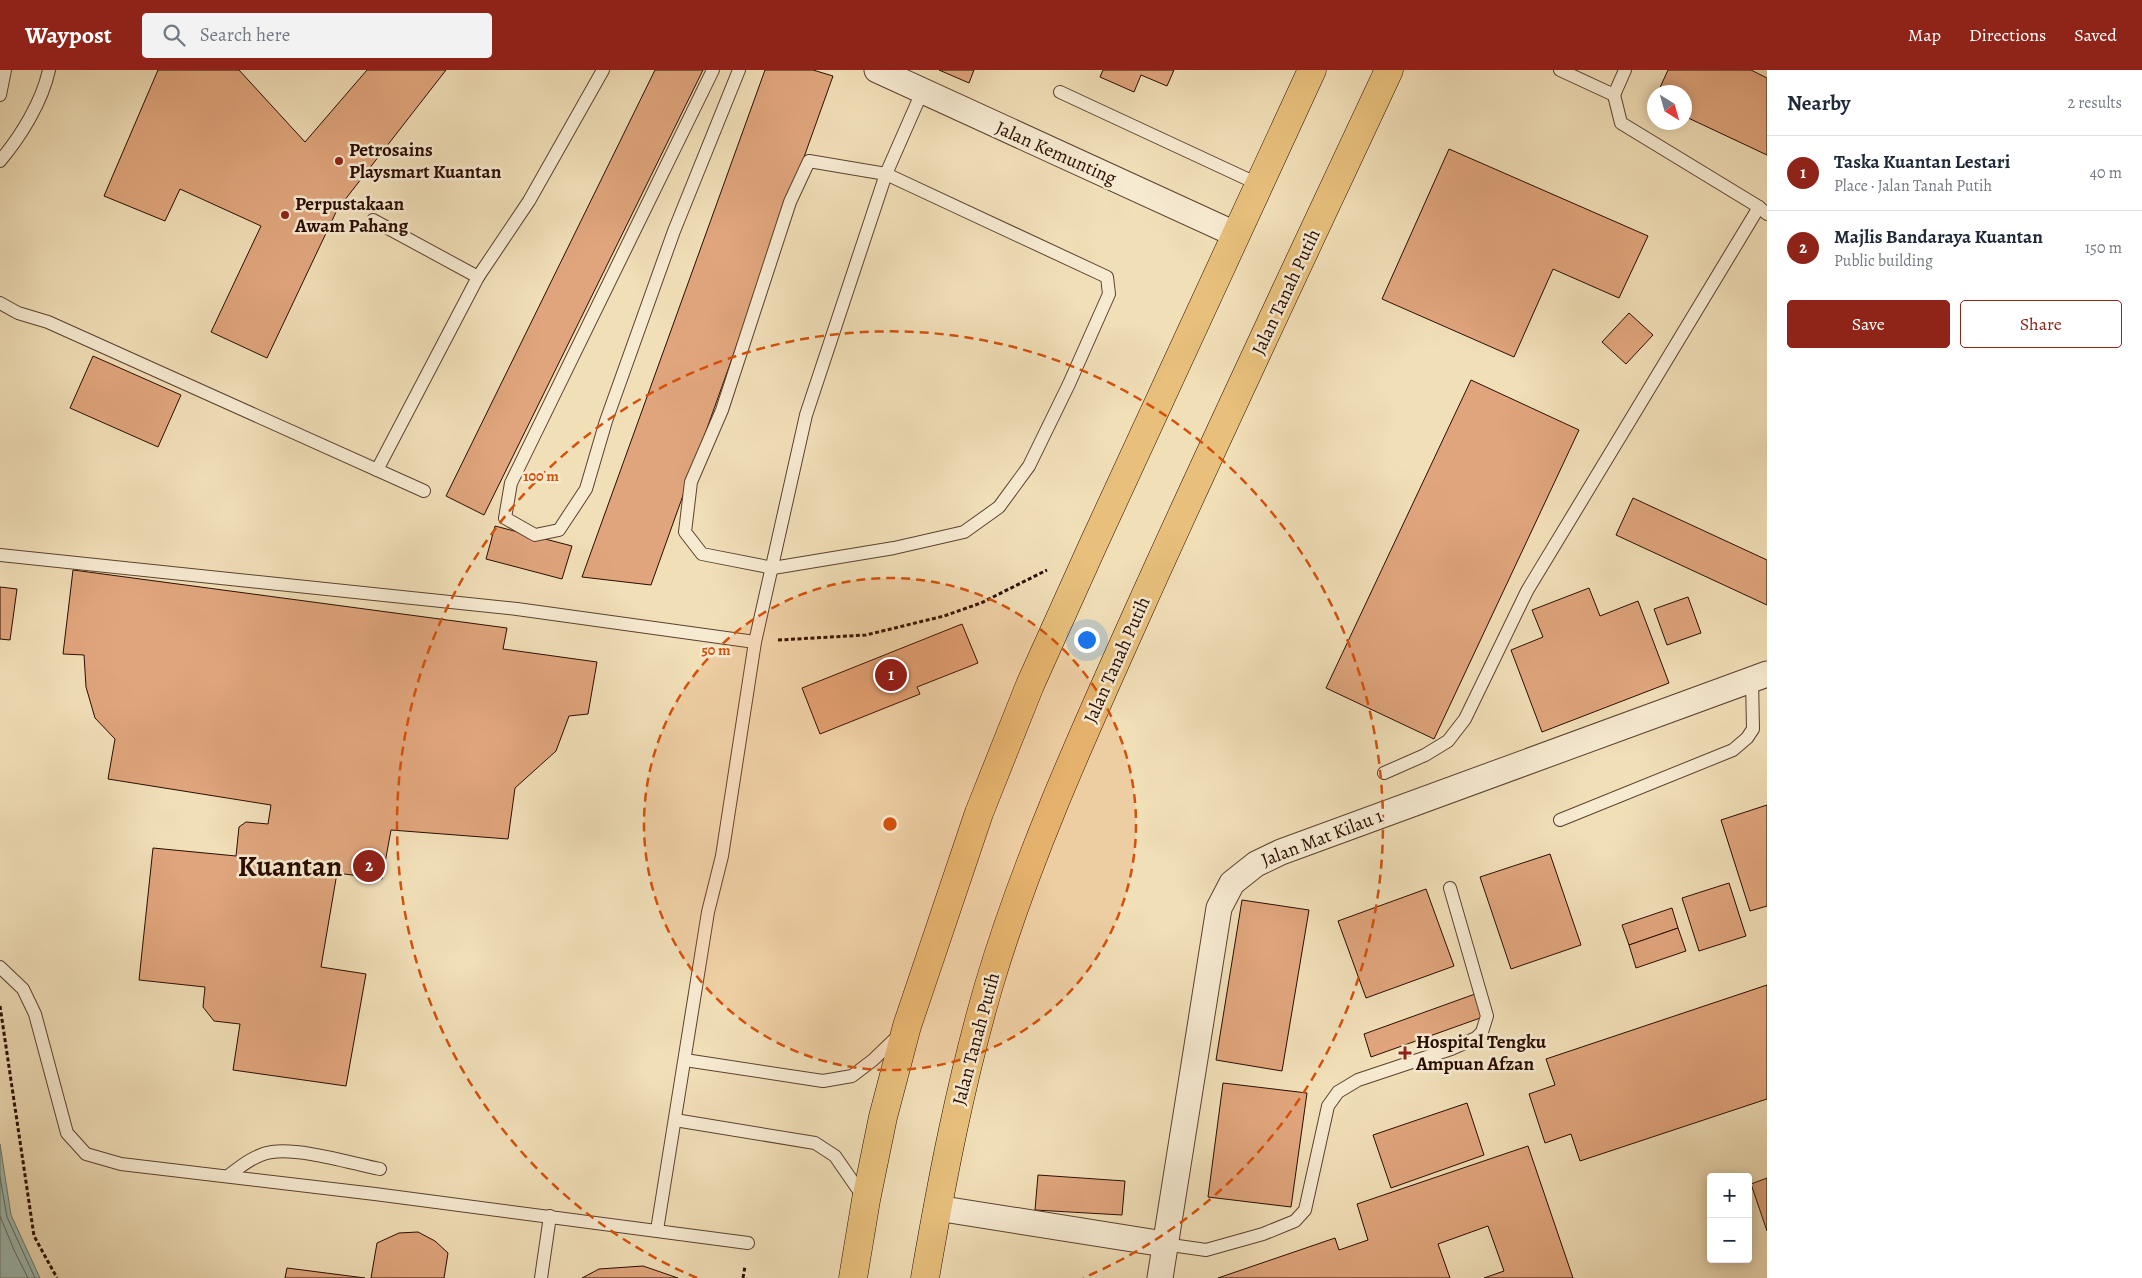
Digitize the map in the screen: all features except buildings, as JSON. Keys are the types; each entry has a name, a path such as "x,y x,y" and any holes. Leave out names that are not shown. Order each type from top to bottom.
{"highway":[{"path":"853,1278 866,1200 883,1117 907,1026 979,813 1030,684 1235,234 1312,70"},
{"name":"Jalan Tanah Putih","path":"925,1278 959,1095 990,982 1028,872 1094,711 1149,587 1389,70"}],"street":[{"name":"Jalan Kemunting","path":"877,70 1235,234"},
{"name":"Jalan Mat Kilau 1","path":"1160,1278 1218,908 1232,883 1256,864 1281,852 1760,676"},
{"path":"937,1208 1164,1244"}],"lane":[{"path":"0,95 5,70"},
{"path":"0,161 11,148 45,89 49,70"},
{"path":"377,470 478,277 528,201 603,70"},
{"path":"713,70 511,483 505,518 535,535 560,530 586,489 606,420 674,231 739,70"},
{"path":"1560,70 1614,95"},
{"path":"1384,773 1425,756 1448,741 1465,719 1527,591 1763,210 1621,123 1614,95 1625,70"},
{"path":"657,1230 708,912 722,856 755,642 806,416 886,174 922,92"},
{"path":"1060,92 1258,184"},
{"path":"809,161 886,174 1107,277 1109,294 1069,384 1029,466 1000,506 964,532 894,548 773,568 702,554 685,532 691,482 722,410 790,202 809,161"},
{"path":"372,220 478,277"},
{"path":"0,303 18,313 48,322 424,490"},
{"path":"0,555 516,609 755,642"},
{"path":"1560,820 1733,750 1747,738 1753,729 1760,676"},
{"path":"1164,1244 1206,1250 1263,1234 1295,1221 1304,1210 1328,1106 1338,1092 1358,1080 1452,1049 1476,1038 1482,1032 1487,1016 1450,888"},
{"path":"0,967 22,989 35,1014 67,1133 86,1154 121,1164 550,1216 748,1243"},
{"path":"685,1060 824,1081 852,1076 873,1060 907,1026"},
{"path":"675,1120 815,1143 835,1156 866,1200"},
{"path":"228,1176 247,1162 271,1152 303,1154 380,1169"},
{"path":"541,1278 550,1216"}],"path":[{"path":"755,642 866,635 944,616 982,603 1050,568"},
{"path":"0,1006 34,1236 58,1278"}],"water":[{"path":"0,1144 11,1215 40,1278 0,1278"}],"place":[{"name":"Petrosains Playsmart Kuantan","path":"339,161"},
{"name":"Perpustakaan Awam Pahang","path":"285,215"},
{"name":"Taska Kuantan Lestari","path":"891,675"},
{"name":"Majlis Bandaraya Kuantan","path":"369,866"},
{"name":"Hospital Tengku Ampuan Afzan","path":"1405,1053"}],"district":[{"name":"Kuantan","path":"290,866"}]}
